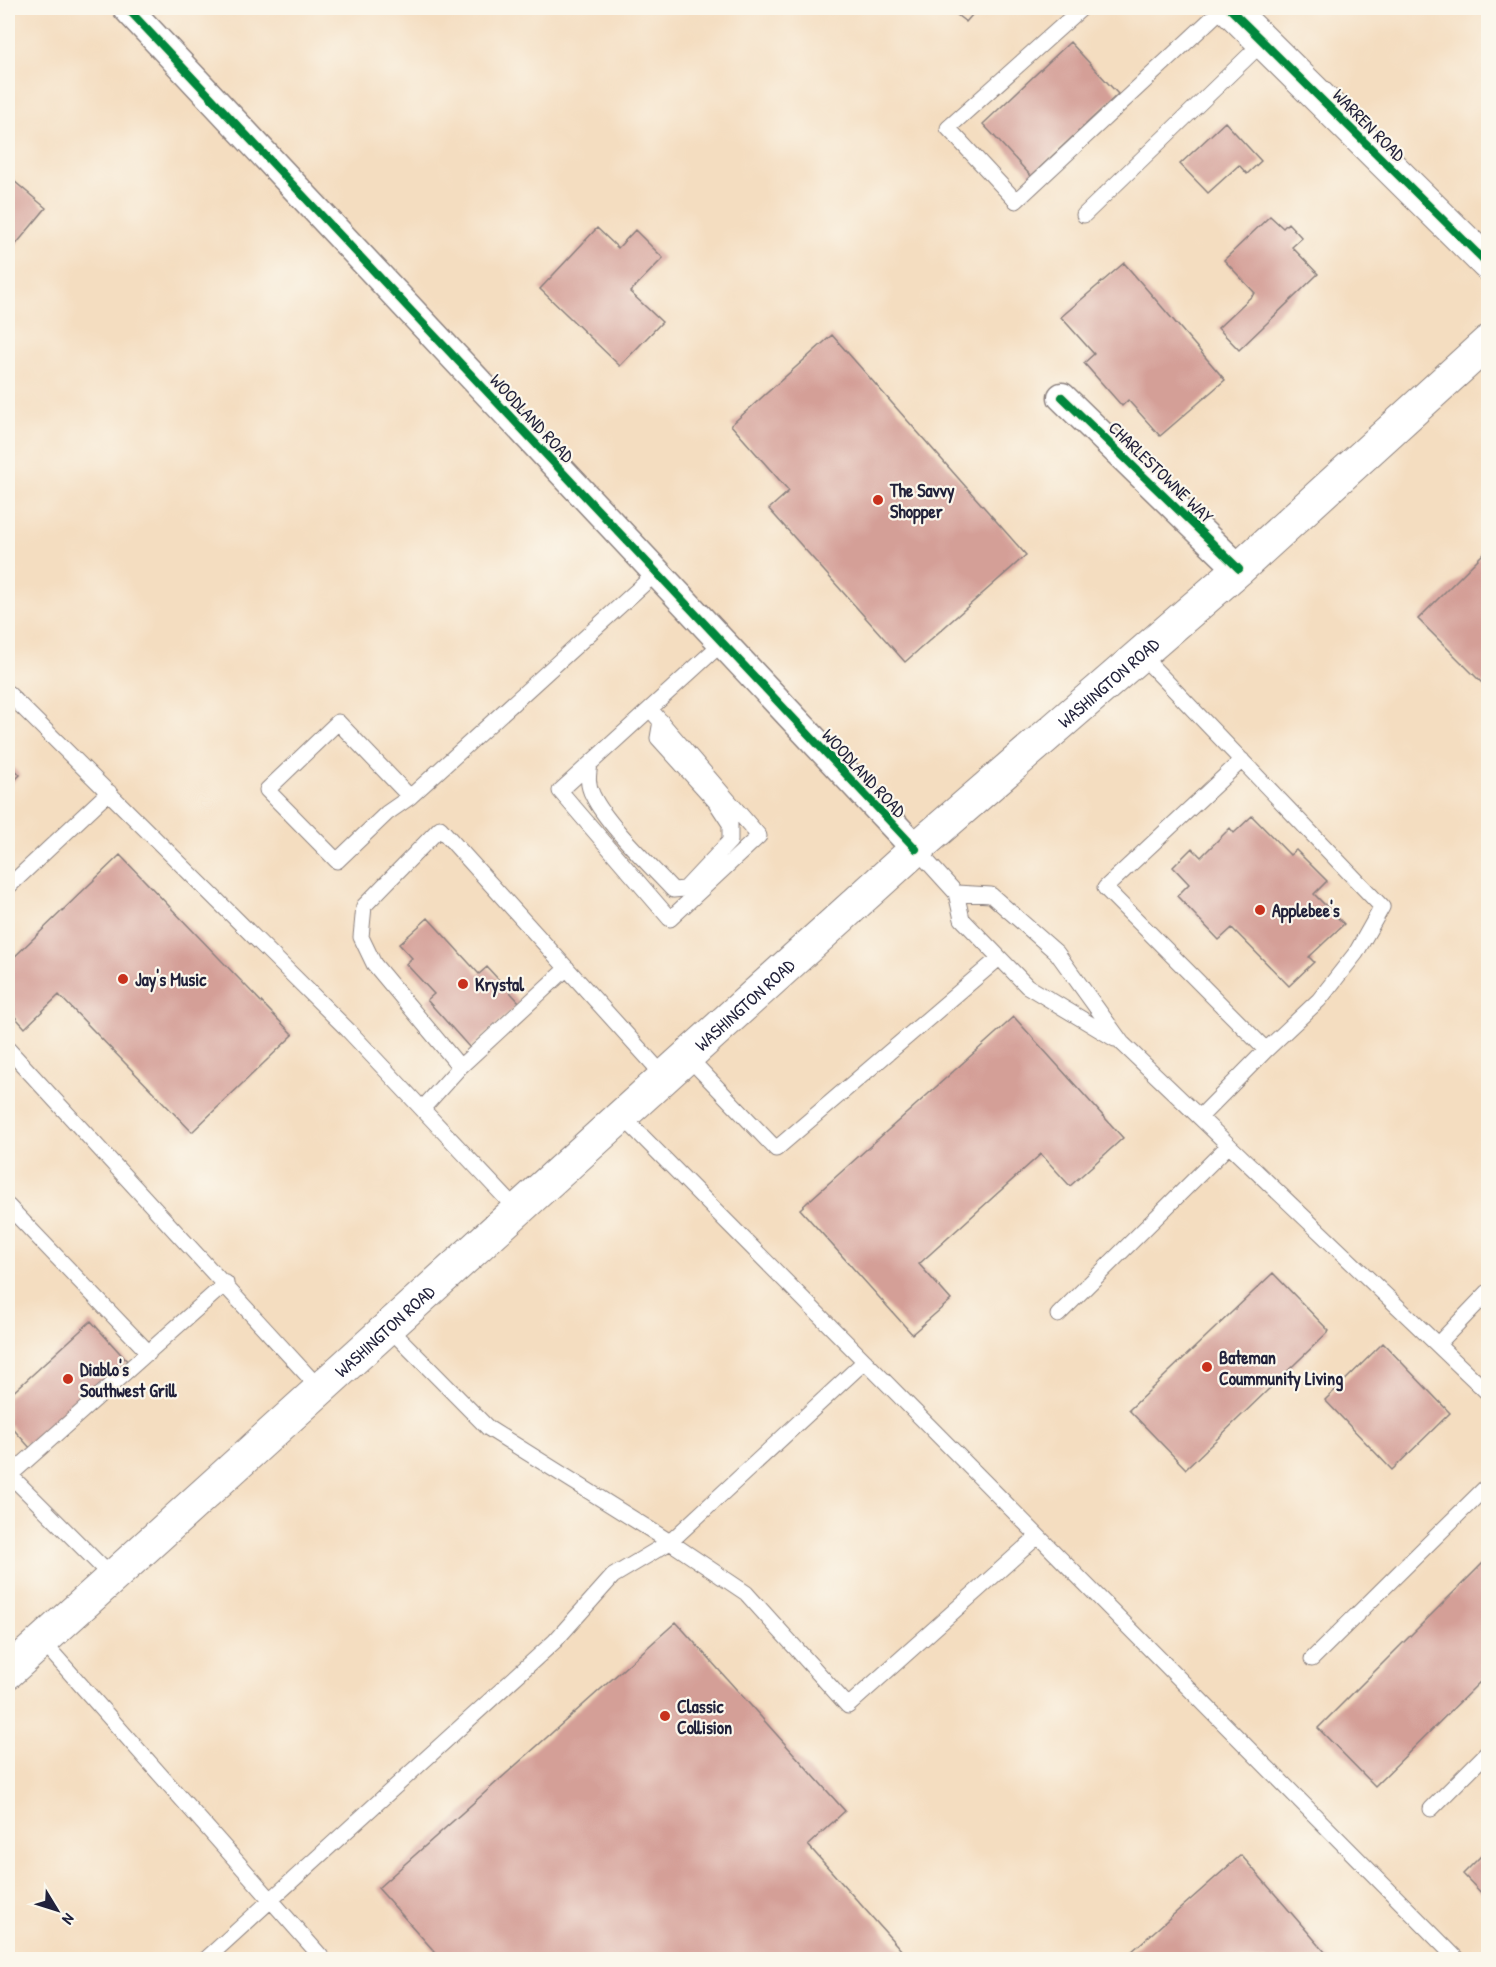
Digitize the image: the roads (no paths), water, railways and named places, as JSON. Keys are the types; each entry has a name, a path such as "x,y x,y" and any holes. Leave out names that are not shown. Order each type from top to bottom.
{"main road":[{"name":"WARREN ROAD","path":"1229,8 1488,264"},
{"name":"WASHINGTON ROAD","path":"8,1672 916,849 1239,568 1488,342"}],"street":[{"name":"WOODLAND ROAD","path":"127,8 916,849"},
{"name":"CHARLESTOWNE WAY","path":"1062,397 1239,568"}],"lane":[{"path":"1082,8 948,128 1016,201 1223,8"},
{"path":"1084,214 1263,42"},
{"path":"410,797 338,722 267,790 337,861 387,813 410,797 656,573"},
{"path":"651,709 759,836 670,919 560,791 722,643"},
{"path":"1140,654 1382,907 1356,953 1319,1000 1200,1117"},
{"path":"8,693 423,1107 517,1210"},
{"path":"590,764 587,781 593,797 621,833 673,890 685,889 730,841 730,824 715,801 658,738 661,721"},
{"path":"1242,760 1105,888 1266,1050"},
{"path":"8,887 109,792"},
{"path":"460,1066 374,964 361,937 364,906 440,828 567,968 676,1066 776,1149 999,958"},
{"path":"916,849 956,893 962,919 1028,986 1122,1043"},
{"path":"956,893 991,895 1057,953 1122,1043 1488,1393"},
{"path":"423,1107 460,1066 567,968"},
{"path":"8,1049 226,1283 320,1389"},
{"path":"621,1115 1458,1959"},
{"path":"1058,1315 1229,1145"},
{"path":"10,1214 149,1353"},
{"path":"112,1577 8,1475 226,1283"},
{"path":"1438,1344 1488,1292"},
{"path":"388,1327 488,1428 670,1542 746,1593 848,1706 1038,1536"},
{"path":"205,1959 272,1901 555,1641 613,1576 670,1542 865,1362"},
{"path":"1312,1659 1488,1485"},
{"path":"42,1641 324,1959"},
{"path":"1431,1809 1488,1752"}],"place":[{"name":"The Savvy Shopper","path":"878,500"},
{"name":"Applebee's","path":"1260,910"},
{"name":"Jay's Music","path":"123,979"},
{"name":"Krystal","path":"463,984"},
{"name":"Bateman Coummunity Living","path":"1207,1367"},
{"name":"Diablo's Southwest Grill","path":"68,1379"},
{"name":"Classic Collision","path":"665,1716"}]}
